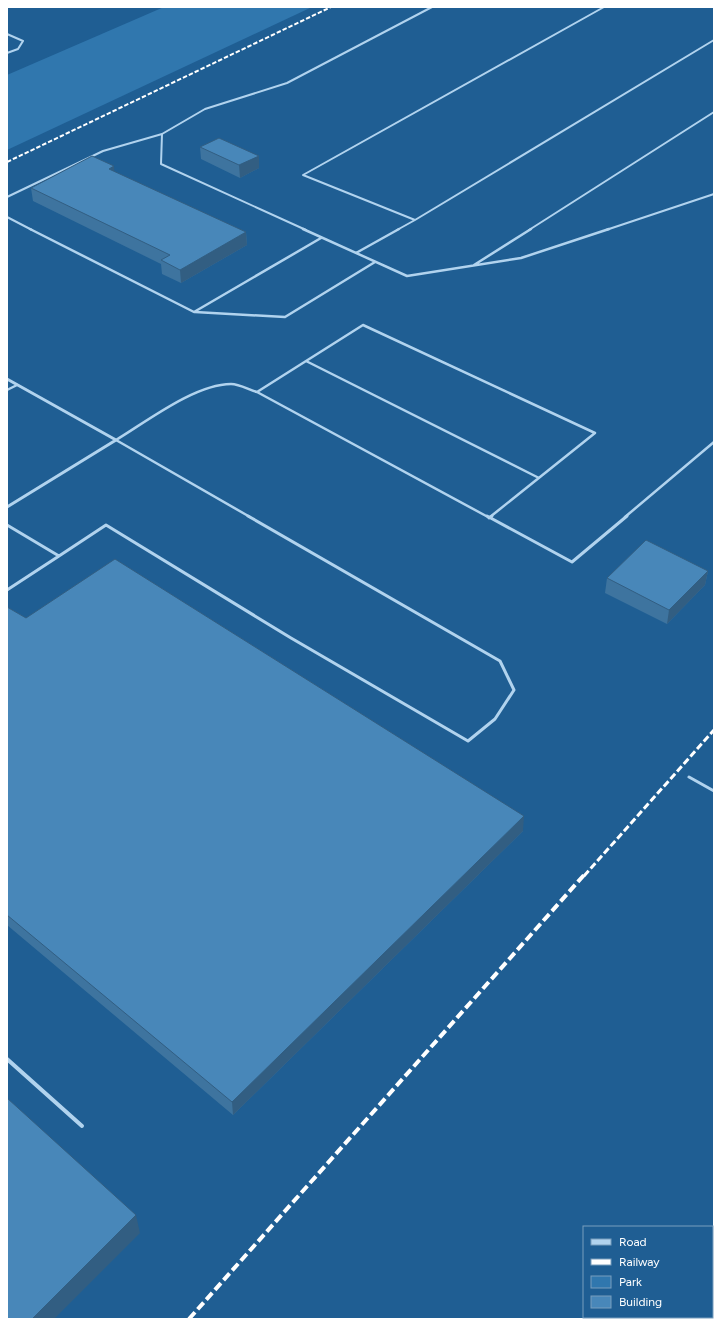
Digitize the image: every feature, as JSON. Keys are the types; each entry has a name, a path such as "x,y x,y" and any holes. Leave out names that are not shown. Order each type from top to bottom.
{"street":[{"path":"7,379 116,440 7,507"}],"lane":[{"path":"7,197 103,151 162,134 205,109 287,83 432,7"},
{"path":"415,220 303,175 604,7"},
{"path":"7,34 23,41 18,49 7,53"},
{"path":"356,253 415,220 714,40"},
{"path":"472,266 714,112"},
{"path":"162,134 162,164 321,238 408,276 521,258 714,194"},
{"path":"7,217 194,312 284,317 376,262"},
{"path":"194,312 321,238"},
{"path":"257,392 363,325 595,433 489,518"},
{"path":"306,361 540,478"},
{"path":"7,590 106,525 291,638 468,741 495,719 514,690 500,661 116,440 184,399 207,388 231,384 257,392 572,562 714,442"},
{"path":"7,390 17,385"},
{"path":"7,525 59,556"},
{"path":"689,777 714,791"},
{"path":"7,1059 82,1126"}],"green space":[{"path":"164,7 312,7 7,150 7,75"}],"building":[{"path":"219,138 259,156 239,165 200,147"},
{"path":"92,156 114,166 109,169 246,232 180,270 161,260 170,255 31,188"},
{"path":"646,540 708,571 669,610 607,578"},
{"path":"115,559 524,816 232,1102 7,915 7,607 26,618"},
{"path":"7,1098 136,1215 32,1319 7,1319"}],"railway":[{"path":"7,162 331,7"},
{"path":"584,876 714,730"},
{"path":"189,1319 584,875"}]}
